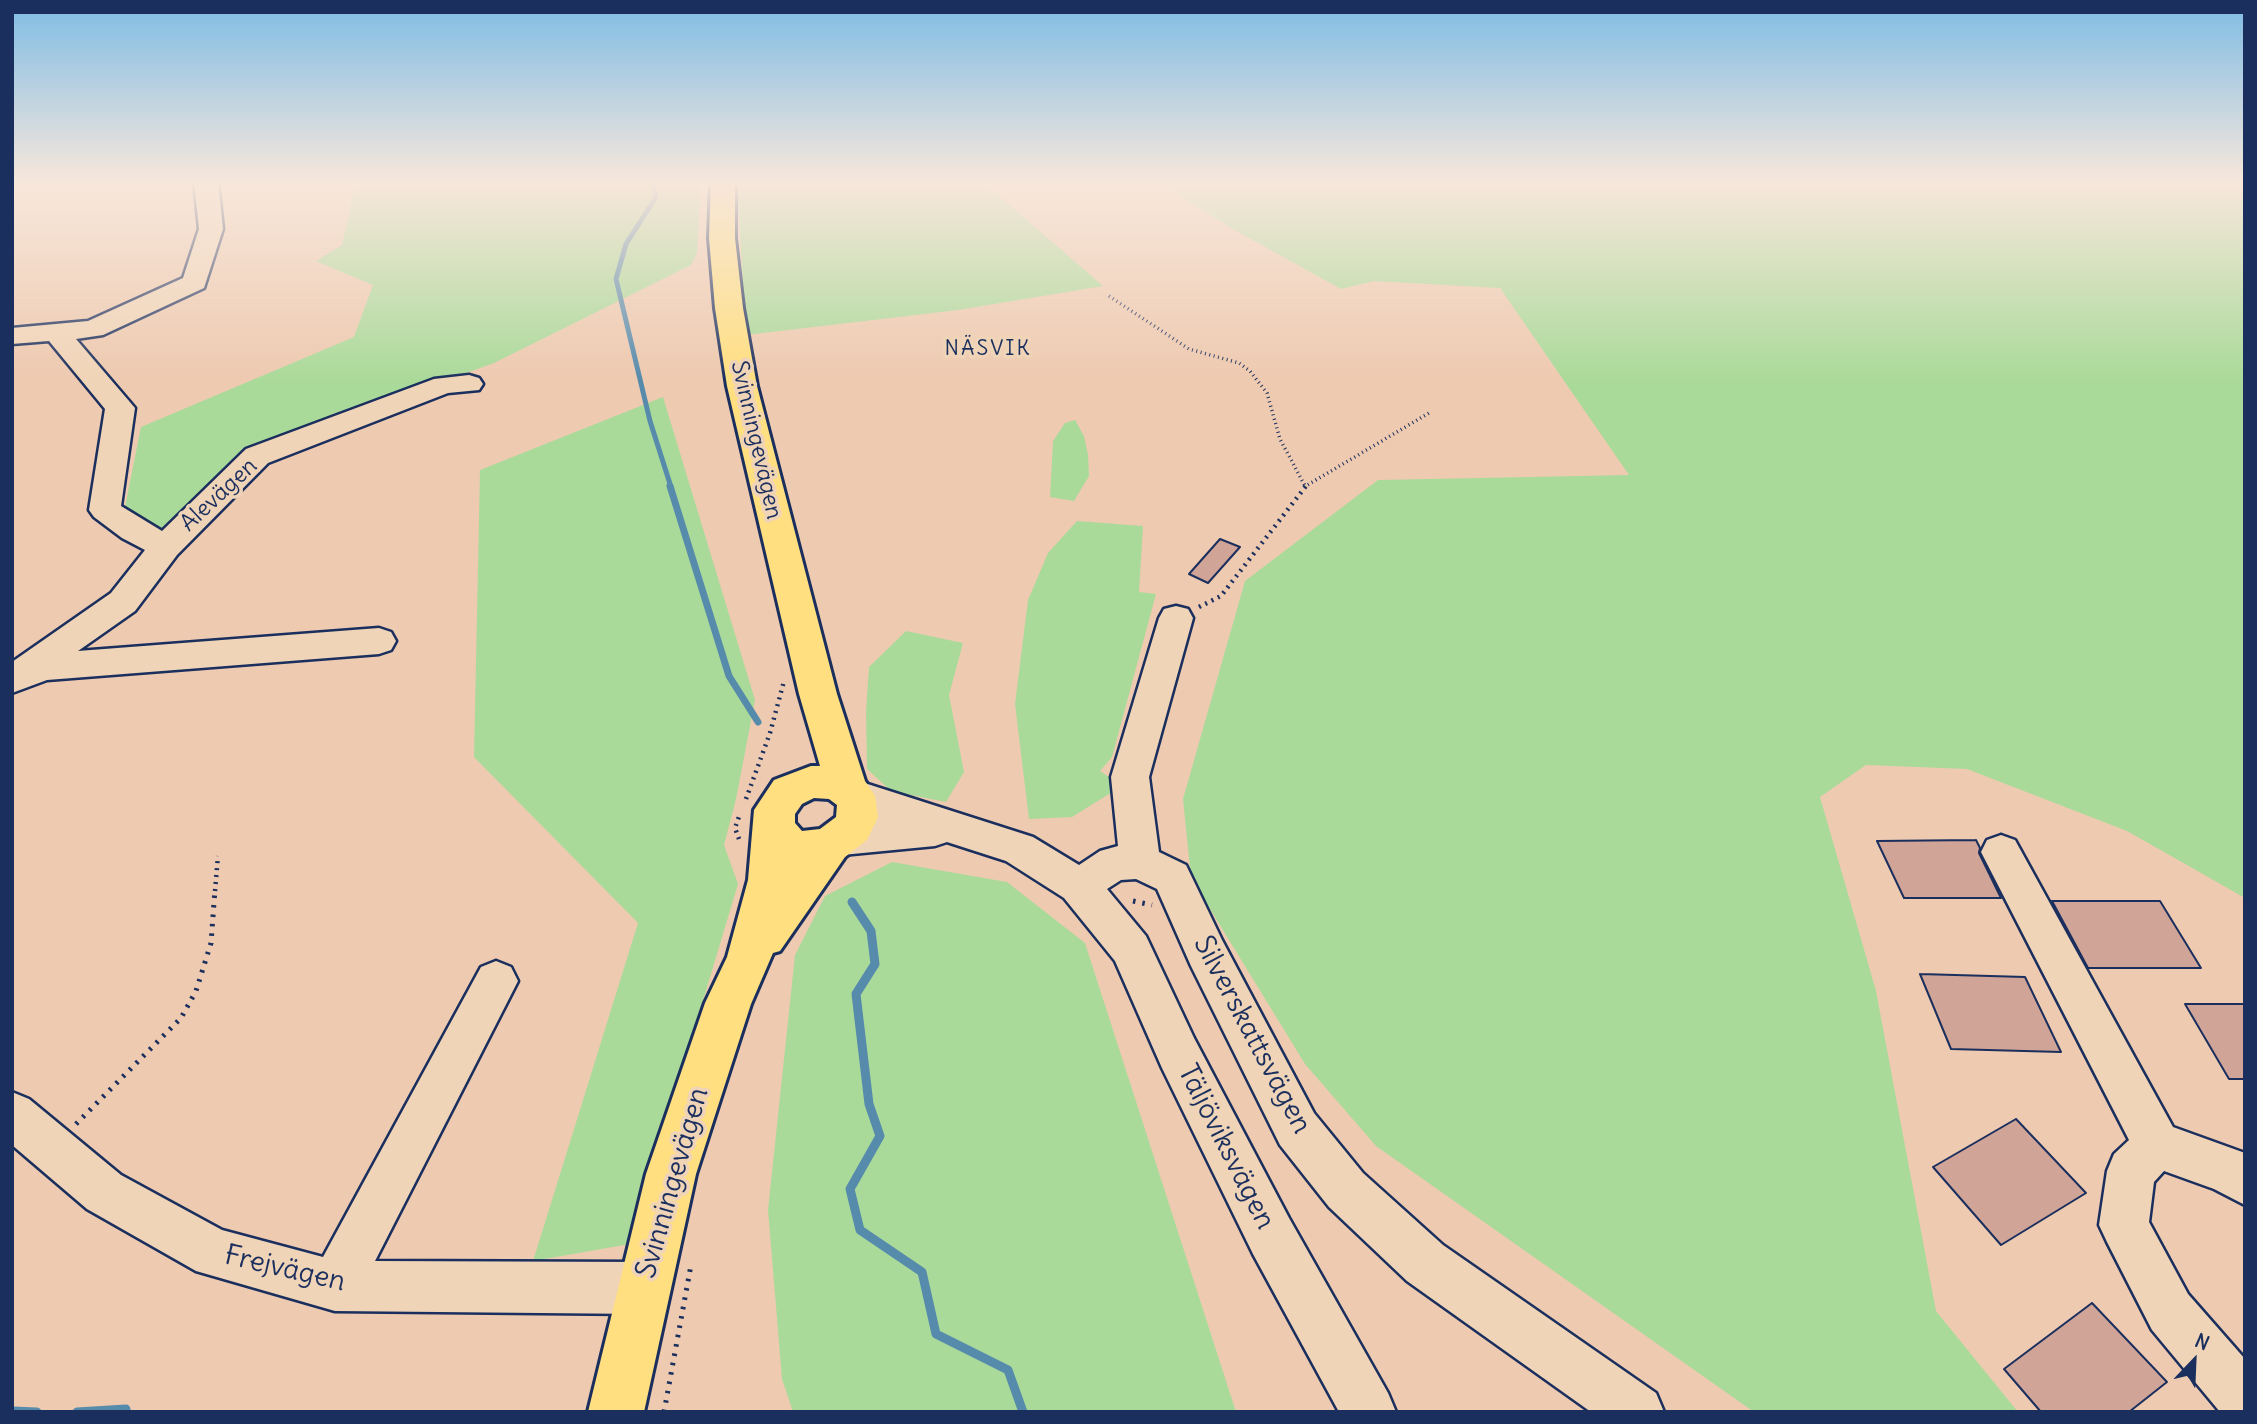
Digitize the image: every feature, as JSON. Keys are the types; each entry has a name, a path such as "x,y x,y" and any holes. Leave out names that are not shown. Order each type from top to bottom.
{"main road":[{"name":"Svinningevägen","path":"723,247 729,308 742,386 801,686 804,762 781,811 769,880 749,959"},
{"name":"Svinningevägen","path":"616,1412 671,1174 728,1003 749,959 857,817 858,806 801,686"},
{"path":"836,842 802,849 789,845 781,811 811,782 824,780 851,792"}],"street":[{"path":"12,336 93,330 195,282 205,247"},
{"path":"57,333 120,408 105,510 133,530 165,547"},
{"name":"Alevägen","path":"18,676 123,602 165,547 257,456 444,385 469,384"},
{"path":"851,792 950,829 1019,849 1079,886 1114,863 1140,862 1130,777 1176,618"},
{"path":"18,676 47,667 379,641"},
{"path":"836,842 950,829"},
{"path":"2001,852 2157,1145 2228,1170 2245,1181"},
{"name":"Silverskattsvägen","path":"1140,862 1172,877 1206,953 1297,1129 1346,1190 1425,1263 1637,1412"},
{"name":"Täljöviksvägen","path":"1079,886 1131,949 1178,1053 1264,1224 1369,1412"},
{"path":"335,1286 496,981"},
{"name":"Frejvägen","path":"12,1115 104,1192 214,1253 335,1286 643,1288"},
{"path":"2157,1145 2131,1171 2124,1225 2170,1312 2245,1400"}],"path":[{"path":"1109,296 1189,349 1239,363 1251,371 1266,393 1280,439 1305,486"},
{"path":"1176,618 1221,596 1305,486 1429,413"},
{"path":"769,880 760,877 744,857 735,828 770,733 801,686"},
{"path":"51,1148 181,1018 196,991 211,943 218,856"},
{"path":"664,1412 692,1256"}],"green space":[{"path":"338,247 697,247 691,265 494,363 265,445 190,513 158,534 125,507 141,427 354,337 373,285 316,261"},
{"path":"741,247 1059,247 1103,286 958,310 746,335"},
{"path":"1266,247 2245,247 2245,898 2127,831 1967,769 1866,765 1820,797 1876,991 1936,1311 2018,1412 1754,1412 1376,1146 1305,1064 1191,878 1183,799 1245,581 1378,480 1629,475 1500,288 1374,281 1341,289"},
{"path":"663,397 755,700 736,799 724,845 738,884 630,1244 533,1261 638,923 474,757 480,470"},
{"path":"1075,420 1084,436 1089,476 1074,501 1050,497 1053,441 1065,423"},
{"path":"1077,521 1143,526 1139,592 1156,594 1112,757 1100,771 1122,786 1072,817 1029,819 1015,704 1028,600 1048,553"},
{"path":"906,631 963,643 949,695 964,772 946,802 891,791 867,769 866,712 869,667"},
{"path":"892,862 1007,882 1085,943 1236,1412 793,1412 782,1379 768,1210 795,955 825,896"}],"building":[{"path":"1220,539 1240,547 1208,583 1189,574"},
{"path":"1976,840 1979,853 2001,898 1904,898 1877,841"},
{"path":"2052,901 2160,901 2201,968 2088,968"},
{"path":"1920,974 2025,977 2061,1052 1951,1049"},
{"path":"2185,1004 2245,1004 2245,1079 2229,1079"},
{"path":"2016,1119 2086,1193 2001,1245 1933,1167"},
{"path":"2092,1303 2167,1382 2129,1412 2041,1412 2004,1369"}],"waterway":[{"path":"625,247 616,279 650,421 671,487"},
{"path":"670,486 729,676 758,722"},
{"path":"852,902 871,931 875,964 856,994 869,1104 880,1136 850,1189 860,1230 922,1272 936,1334 1008,1370 1023,1412"},
{"path":"77,1412 126,1409 126,1412"},
{"path":"12,1411 37,1412"}],"district":[{"name":"NÄSVIK","path":"988,349"}]}
